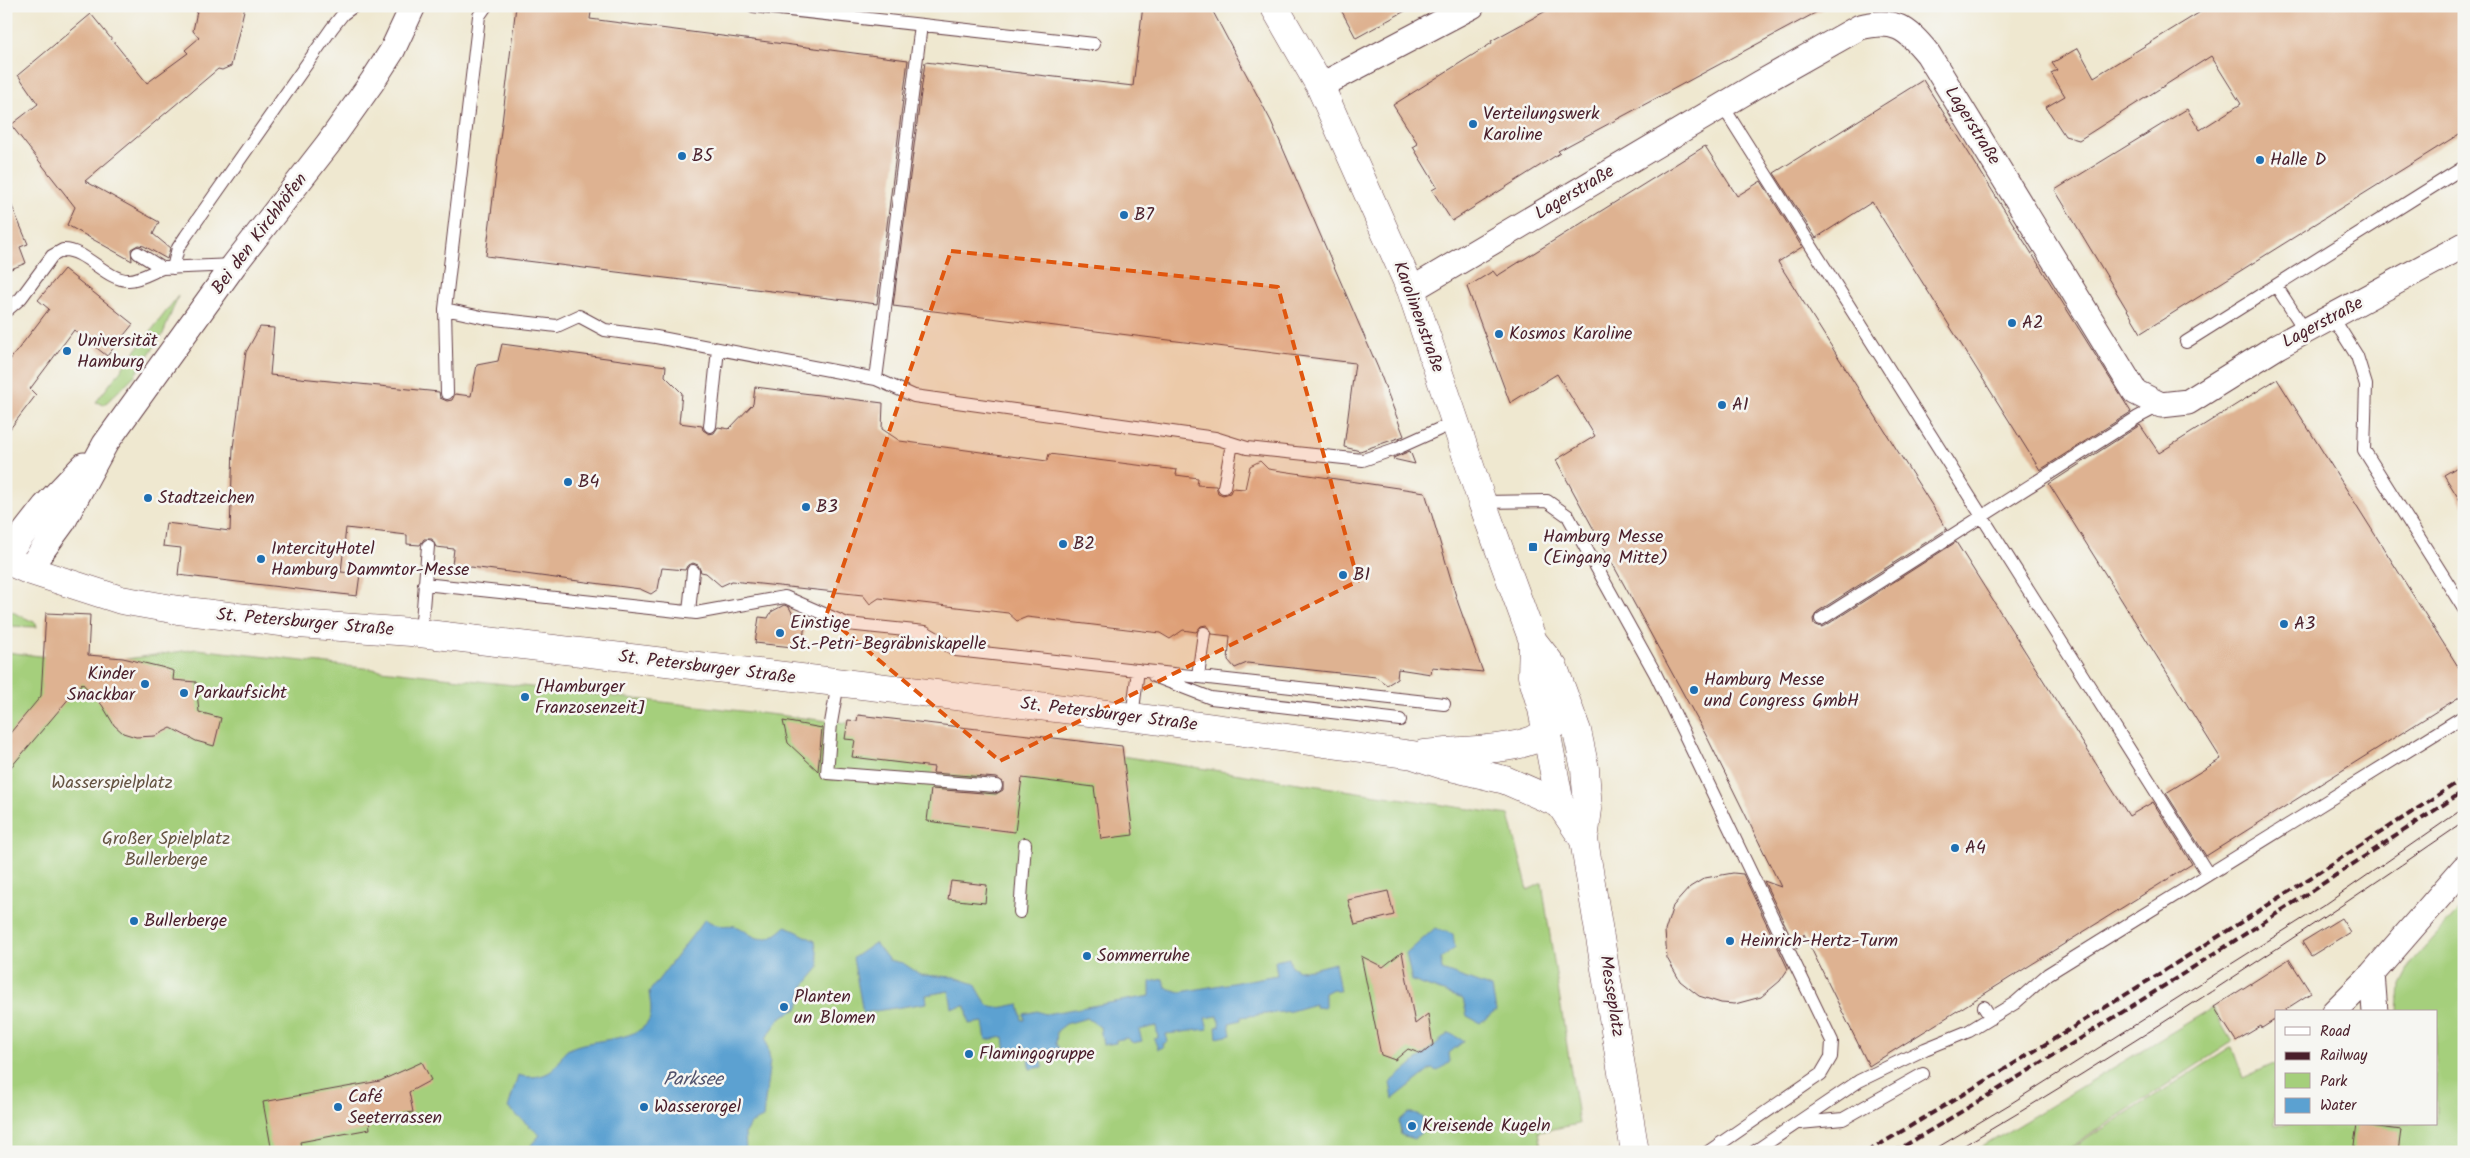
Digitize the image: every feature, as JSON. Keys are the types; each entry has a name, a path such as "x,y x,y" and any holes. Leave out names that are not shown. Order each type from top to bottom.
{"street":[{"name":"Karolinenstraße","path":"1274,6 1320,86 1411,290 1482,502 1533,641 1554,668 1582,754"},
{"path":"1320,86 1472,6"},
{"name":"Bei den Kirchhöfen","path":"14,562 63,522 105,444 234,264 348,117 392,51 410,13"},
{"name":"Lagerstraße","path":"1411,290 1722,105 1860,26 1877,22 1894,24 1914,37 1933,62 2135,392 2161,405 2188,402 2278,346 2464,245"},
{"name":"St. Petersburger Straße","path":"14,562 121,600 178,610 298,624 421,633 1132,717 1414,755 1446,766 1505,780 1560,804"},
{"name":"Karolinenstraße","path":"1533,641 1532,676 1552,760"},
{"name":"St. Petersburger Straße","path":"1414,755 1522,743 1546,732 1568,708"},
{"name":"Messeplatz","path":"1582,754 1588,809 1584,840 1635,1152"},
{"name":"Messeplatz","path":"1552,760 1560,804 1584,840"},
{"path":"2336,1010 2372,974 2464,868"},
{"path":"2372,974 2375,1010"}],"lane":[{"path":"167,268 182,242 332,28 343,14 354,6"},
{"path":"447,393 445,309 479,16 486,6"},
{"path":"753,6 1094,44"},
{"path":"876,379 921,25"},
{"path":"1722,105 2208,874"},
{"path":"2186,342 2277,287 2464,167"},
{"path":"6,311 21,298 52,256 62,250 72,251 119,278 129,280 167,268 234,264"},
{"path":"138,254 167,268"},
{"path":"2277,287 2306,332"},
{"path":"445,309 486,318 558,326 579,316 605,330 876,379 914,396 1215,438 1247,448 1363,460 1395,449 1455,422"},
{"path":"2332,318 2357,356 2366,385 2364,450 2464,609"},
{"path":"710,426 718,349"},
{"path":"1821,619 2138,417 2161,405"},
{"path":"1224,487 1232,444"},
{"path":"1482,502 1547,501 1568,516 1655,673 1832,1041 1831,1056 1821,1074 1708,1152"},
{"path":"421,633 428,546"},
{"path":"689,612 693,571"},
{"path":"424,584 696,613 785,597 847,624 925,632 956,650 1444,704"},
{"path":"1198,676 1204,633"},
{"path":"1132,717 1138,670"},
{"path":"1138,670 1211,698 1400,720"},
{"path":"838,683 831,723 827,773 996,786"},
{"path":"1754,1152 1859,1081 1925,1049 1969,1032 2015,1003 2048,974 2464,716"},
{"path":"1020,912 1025,844"},
{"path":"1984,1007 1991,1018"},
{"path":"1797,1123 1843,1119 1923,1074"}],"highlighted area":[{"path":"951,251 1278,287 1358,581 1000,761 826,616"}],"green space":[{"path":"178,296 163,334 134,376 104,405 96,402"},
{"path":"6,609 36,623 37,627 6,626"},
{"name":"Planten un Blomen","path":"197,649 1075,749 1509,815 1528,890 1542,883 1579,1124 1538,1132 1542,1152 6,1152 6,652 99,663"},
{"path":"2464,904 2464,1152 2066,1152 2232,1047 2243,1078 2275,1063 2275,1126 2438,1126 2438,1010 2398,1010 2400,985 2412,962"},
{"path":"2212,1008 2232,1042 2064,1152 1974,1152"}],"water":[{"name":"Parksee","path":"705,919 716,925 741,928 751,935 761,938 770,937 786,926 815,941 820,967 804,986 799,1008 781,1017 766,1038 770,1060 763,1118 750,1124 745,1133 746,1152 532,1152 531,1145 540,1135 508,1108 518,1075 534,1077 545,1074 554,1069 564,1053 571,1048 623,1036 642,1028 650,1019 649,992"},
{"path":"1435,928 1453,934 1455,948 1441,959 1442,970 1492,988 1496,1011 1480,1023 1467,1016 1463,999 1412,981 1406,954"},
{"path":"875,943 889,960 903,963 921,975 954,977 975,984 984,1000 991,1007 996,1008 1019,1004 1022,1020 1025,1020 1024,1014 1037,1011 1045,1014 1150,996 1150,982 1164,979 1166,988 1181,992 1277,975 1275,961 1289,958 1291,966 1298,970 1312,969 1335,963 1340,991 1333,989 1325,993 1325,1008 1315,1007 1315,1004 1291,1011 1241,1017 1241,1020 1229,1023 1231,1035 1217,1038 1216,1027 1220,1026 1218,1016 1205,1018 1208,1029 1166,1034 1168,1042 1163,1044 1164,1047 1158,1049 1154,1039 1158,1038 1156,1026 1139,1030 1142,1041 1133,1043 1127,1038 1116,1040 1116,1043 1103,1045 1100,1027 1087,1018 1066,1024 1057,1031 1056,1044 1060,1050 1053,1050 1054,1054 1041,1056 1043,1067 1030,1069 1028,1060 1033,1060 1031,1049 1006,1053 1004,1037 986,1040 983,1022 969,1024 966,1006 952,1008 949,991 926,995 927,1003 863,1013 853,958"},
{"path":"1449,1033 1464,1041 1449,1053 1450,1062 1438,1071 1431,1069 1393,1099 1390,1083"},
{"path":"1409,1112 1422,1117 1424,1130 1414,1139 1401,1135 1399,1121"}],"building":[{"path":"198,6 245,6 231,66 222,70 218,69 85,181 159,222 153,234 170,248 167,259 144,246 138,245 131,249 132,261 67,225 75,207 11,125 38,104 18,75 91,14 147,83 188,53 185,50 199,38 193,31"},
{"name":"B5","path":"516,6 592,6 590,19 908,60 877,304 486,256"},
{"name":"B7","path":"1143,6 1210,6 1271,121 1378,368 1404,436 1360,451 1344,447 1355,363 893,306 925,62 1133,86"},
{"path":"1339,6 1414,6 1356,38"},
{"path":"1555,6 1828,6 1558,151 1560,153 1452,221 1432,190 1437,187 1413,147 1418,144 1393,105 1492,43 1491,41"},
{"name":"Halle D","path":"2210,6 2458,6 2464,16 2464,131 2141,333 2055,190 2187,109 2200,130 2241,104 2211,56 2079,140 2065,136 2046,107 2065,96 2051,73 2057,70 2052,63 2078,48 2094,77"},
{"name":"A2","path":"1923,80 2131,412 2040,470 1872,202 1816,238 1774,173"},
{"path":"1705,146 1737,196 1761,181 1802,247 1778,262 1947,529 1817,612 1813,619 1814,624 1821,627 1825,626 1956,542 2129,816 2153,802 2192,864 1869,1066 1804,934 1797,949 1764,881 1781,887 1708,739 1556,460 1595,436 1557,374 1510,403 1467,287 1493,271 1497,276"},
{"path":"6,192 28,244 20,247 26,263 6,271"},
{"path":"64,269 133,324 107,356 74,330 30,389 36,395 6,434 6,365 49,309 38,300"},
{"path":"260,327 274,328 270,375 439,392 440,398 447,401 452,400 455,394 471,396 477,365 498,361 502,344 666,366 665,376 682,393 679,423 702,426 703,430 709,434 714,433 718,427 729,429 753,404 755,387 883,403 882,429 900,441 1047,461 1049,454 1177,470 1176,475 1198,478 1197,485 1216,486 1218,493 1223,495 1230,493 1232,488 1245,489 1250,466 1260,461 1268,469 1425,492 1458,603 1483,672 1432,667 1431,674 1398,669 1397,679 1387,685 1376,677 1247,663 1235,668 1228,660 1230,636 1212,634 1206,625 1201,626 1196,632 1183,630 1170,639 1160,633 1027,617 1017,621 1008,613 879,598 870,604 863,595 732,581 721,586 706,573 701,572 698,565 693,563 687,566 685,570 662,568 658,589 651,594 640,589 471,567 463,572 452,565 454,549 436,547 432,539 424,539 420,545 407,544 407,535 346,528 341,572 360,574 357,596 178,575 181,548 163,546 166,523 230,531 233,448 246,352"},
{"name":"A3","path":"2277,379 2464,676 2464,694 2206,856 2166,793 2221,759 2049,484 2140,425 2159,453"},
{"path":"1410,451 1415,464 1393,459 1393,458"},
{"path":"2464,463 2464,507 2444,475"},
{"name":"Einstige St.-Petri-Begräbniskapelle","path":"784,605 789,607 797,622 805,623 802,648 755,643 759,617 768,618 771,612"},
{"path":"46,613 90,615 88,655 123,658 161,667 174,671 173,680 196,682 199,712 221,718 214,746 196,741 171,728 155,736 136,737 123,733 114,725 102,705 82,683 6,773 6,738 41,696"},
{"path":"858,715 1122,746 1133,835 1101,839 1094,787 1022,778 1015,832 927,821 931,789 996,794 1003,790 1003,782 997,778 933,773 934,767 852,757 855,740 845,739 848,720 857,721"},
{"path":"783,721 822,728 818,771 788,743"},
{"name":"Heinrich-Hertz-Turm","path":"1733,873 1743,874 1788,969 1780,981 1761,997 1735,1004 1721,1003 1699,996 1680,981 1667,958 1665,931 1673,906 1690,887 1705,878"},
{"path":"951,881 987,885 985,903 948,899"},
{"path":"1388,891 1394,915 1355,925 1348,900"},
{"path":"2341,918 2350,932 2311,956 2302,942"},
{"path":"1402,952 1415,1024 1428,1014 1433,1045 1422,1054 1408,1049 1395,1060 1381,1055 1361,956 1383,967"},
{"path":"2289,959 2311,993 2286,1010 2275,1010 2275,1020 2236,1041 2214,1007"},
{"name":"Café Seeterrassen","path":"422,1062 431,1080 409,1092 413,1112 369,1120 370,1129 300,1142 302,1152 272,1152 263,1102 380,1081"},
{"path":"2357,1126 2401,1130 2398,1152 2353,1152"}],"tram line":[{"path":"1930,1152 2010,1104 2326,904 2464,808"},
{"path":"1953,1152 2212,992 2464,822"}],"railway":[{"path":"1867,1152 2168,968 2464,778"},
{"path":"1894,1152 2038,1065 2181,975 2464,791"}],"place":[{"name":"Verteilungswerk Karoline","path":"1473,124"},
{"name":"B5","path":"682,156"},
{"name":"Halle D","path":"2260,160"},
{"name":"B7","path":"1124,215"},
{"name":"A2","path":"2012,323"},
{"name":"Kosmos Karoline","path":"1499,334"},
{"name":"Universität Hamburg","path":"67,351"},
{"name":"A1","path":"1722,405"},
{"name":"B4","path":"568,482"},
{"name":"Stadtzeichen","path":"148,498"},
{"name":"B3","path":"806,507"},
{"name":"B2","path":"1063,544"},
{"name":"Hamburg Messe (Eingang Mitte)","path":"1533,547"},
{"name":"IntercityHotel Hamburg Dammtor-Messe","path":"261,559"},
{"name":"B1","path":"1343,575"},
{"name":"A3","path":"2284,624"},
{"name":"Einstige St.-Petri-Begräbniskapelle","path":"780,633"},
{"name":"Kinder Snackbar","path":"145,684"},
{"name":"Hamburg Messe und Congress GmbH","path":"1694,690"},
{"name":"Parkaufsicht","path":"184,693"},
{"name":"[Hamburger Franzosenzeit]","path":"525,697"},
{"name":"A4","path":"1955,848"},
{"name":"Bullerberge","path":"134,921"},
{"name":"Heinrich-Hertz-Turm","path":"1730,941"},
{"name":"Sommerruhe","path":"1087,956"},
{"name":"Planten un Blomen","path":"784,1007"},
{"name":"Flamingogruppe","path":"969,1054"},
{"name":"Café Seeterrassen","path":"338,1107"},
{"name":"Wasserorgel","path":"644,1107"},
{"name":"Kreisende Kugeln","path":"1412,1126"}],"park label":[{"name":"Wasserspielplatz","path":"112,783"},
{"name":"Großer Spielplatz Bullerberge","path":"166,850"}]}
